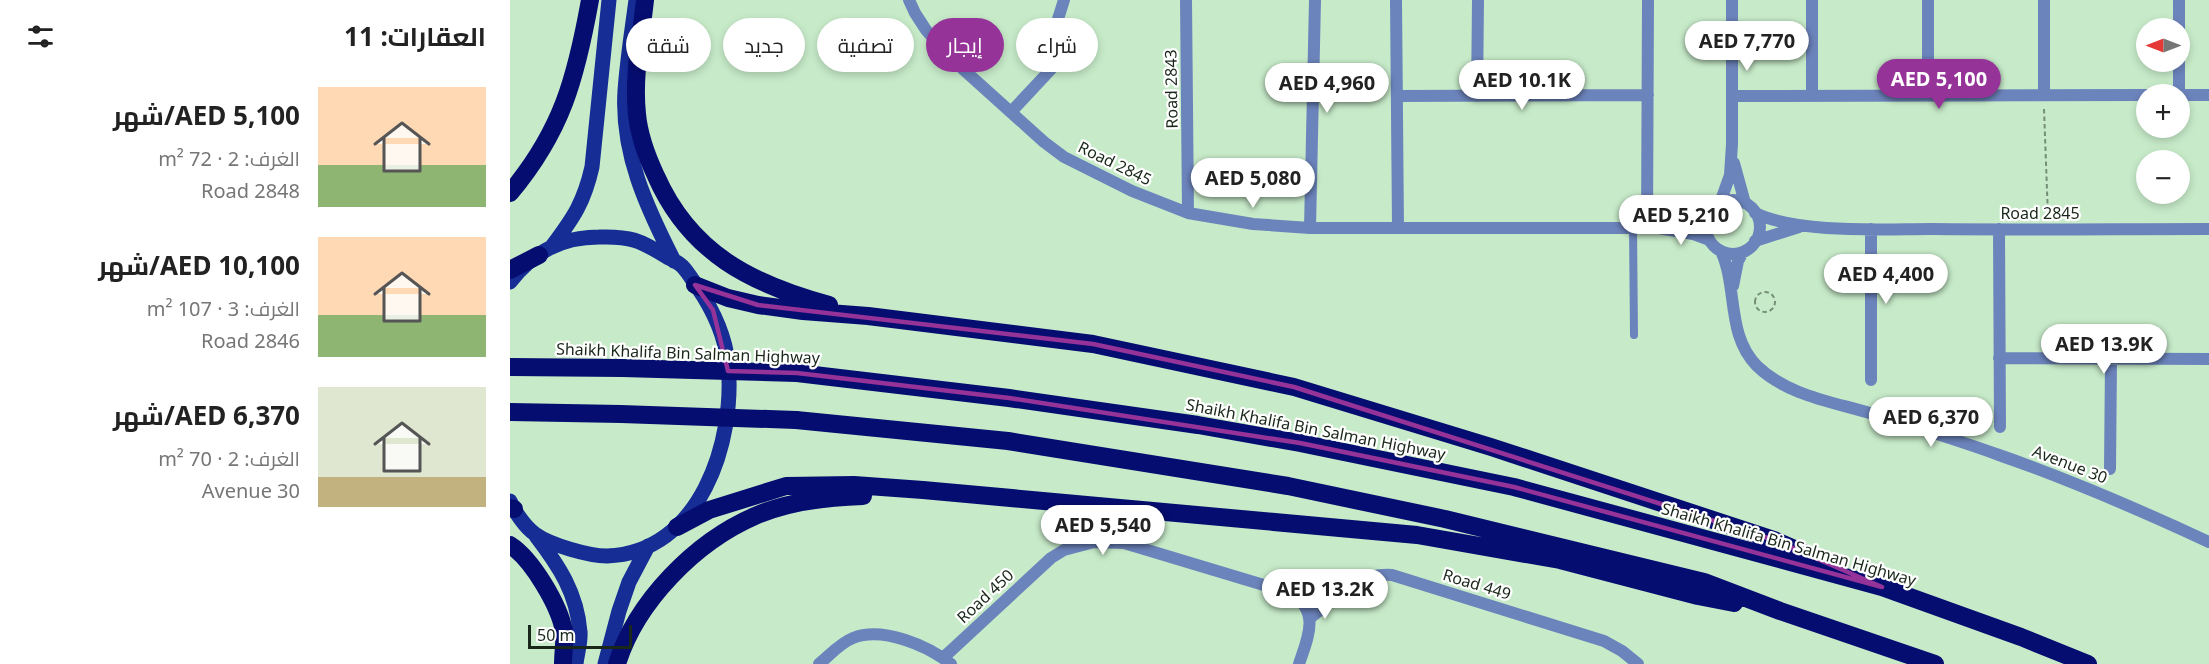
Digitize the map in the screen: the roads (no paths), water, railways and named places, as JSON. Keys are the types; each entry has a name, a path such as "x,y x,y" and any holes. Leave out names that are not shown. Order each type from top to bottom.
{"highway":[{"path":"510,193 531,168 553,132 569,92 590,0"},
{"path":"645,0 637,115 646,155 672,208 703,243 737,270 796,296 868,316"},
{"path":"510,270 546,250"},
{"path":"695,285 728,298 758,305 1093,344 1294,387 1491,447 1774,540 1882,587"},
{"name":"Shaikh Khalifa Bin Salman Highway","path":"510,367 797,374 1009,398 1198,425 1300,443 1514,488 1882,587 2021,637 2088,664"},
{"path":"510,412 796,420 1008,441 1288,486 1445,519 1704,582 1780,611 1935,664"},
{"path":"677,527 709,510 786,486 854,485 1416,535 1560,560 1698,596 1780,611"},
{"path":"617,664 639,617 661,586 687,560 721,535 755,516 792,505 850,496 979,495"},
{"path":"510,545 534,570 554,603 564,632 563,664"}],"main road":[{"path":"510,282 519,270 546,250 577,212 587,189 592,168 609,0"},
{"path":"636,0 625,93 627,136 637,179 653,219 674,261"},
{"path":"534,534 570,550 594,556 618,555 648,546 677,527 702,496 716,465 725,430 729,400 728,362 721,335 712,310 682,266 642,241 622,237 590,237 546,250"},
{"path":"511,506 560,567 571,593 580,633 576,664"},
{"path":"605,664 629,582 648,546"}],"street":[{"name":"Road 2845","path":"909,0 926,30 954,61 1044,142 1064,157 1132,191 1188,213 1253,224 1310,228 1653,228 1694,234 1709,240"},
{"path":"1011,112 1054,66 1057,56 1058,19 1064,0"},
{"name":"Road 2843","path":"1186,0 1188,213"},
{"path":"1310,228 1315,0"},
{"path":"1396,0 1398,228"},
{"path":"1477,96 1478,0"},
{"path":"1648,0 1648,95 1653,228"},
{"path":"1732,0 1730,175 1720,203 1709,214 1706,227 1709,240 1721,251 1732,254 1743,252 1755,241 1759,227 1755,213 1745,203 1736,174 1732,144"},
{"path":"1812,0 1812,95"},
{"path":"1928,0 1928,95"},
{"path":"2044,0 2044,95"},
{"path":"2179,0 2179,18"},
{"path":"1397,96 1648,95"},
{"path":"1732,96 2136,95"},
{"path":"2190,95 2209,95"},
{"path":"1720,203 1732,200 1745,203"},
{"name":"Road 2845","path":"1755,213 1779,222 1803,226 1871,229 2209,229"},
{"name":"Road 2845","path":"1653,228 1693,221 1709,214"},
{"name":"Road 2845","path":"1755,241 1803,226"},
{"path":"1871,229 1871,380"},
{"path":"1999,230 2000,427"},
{"name":"Avenue 30","path":"1721,251 1732,290 1736,330 1756,365 1786,387 1998,454 2112,498 2209,542"},
{"name":"Avenue 30","path":"1732,290 1738,261 1743,252"},
{"path":"1999,358 2209,359"},
{"path":"2110,469 2111,360"},
{"name":"Road 450","path":"947,661 1051,558 1064,550 1094,542 1125,543 1290,593 1303,603 1310,618"},
{"name":"Road 449","path":"1310,618 1357,581 1374,575 1392,575 1604,641 1622,651 1638,664"},
{"path":"1299,664 1309,633 1310,618"},
{"path":"819,664 844,643 864,635 875,634 920,645 947,661"}],"lane":[{"path":"1633,227 1634,335"}]}
